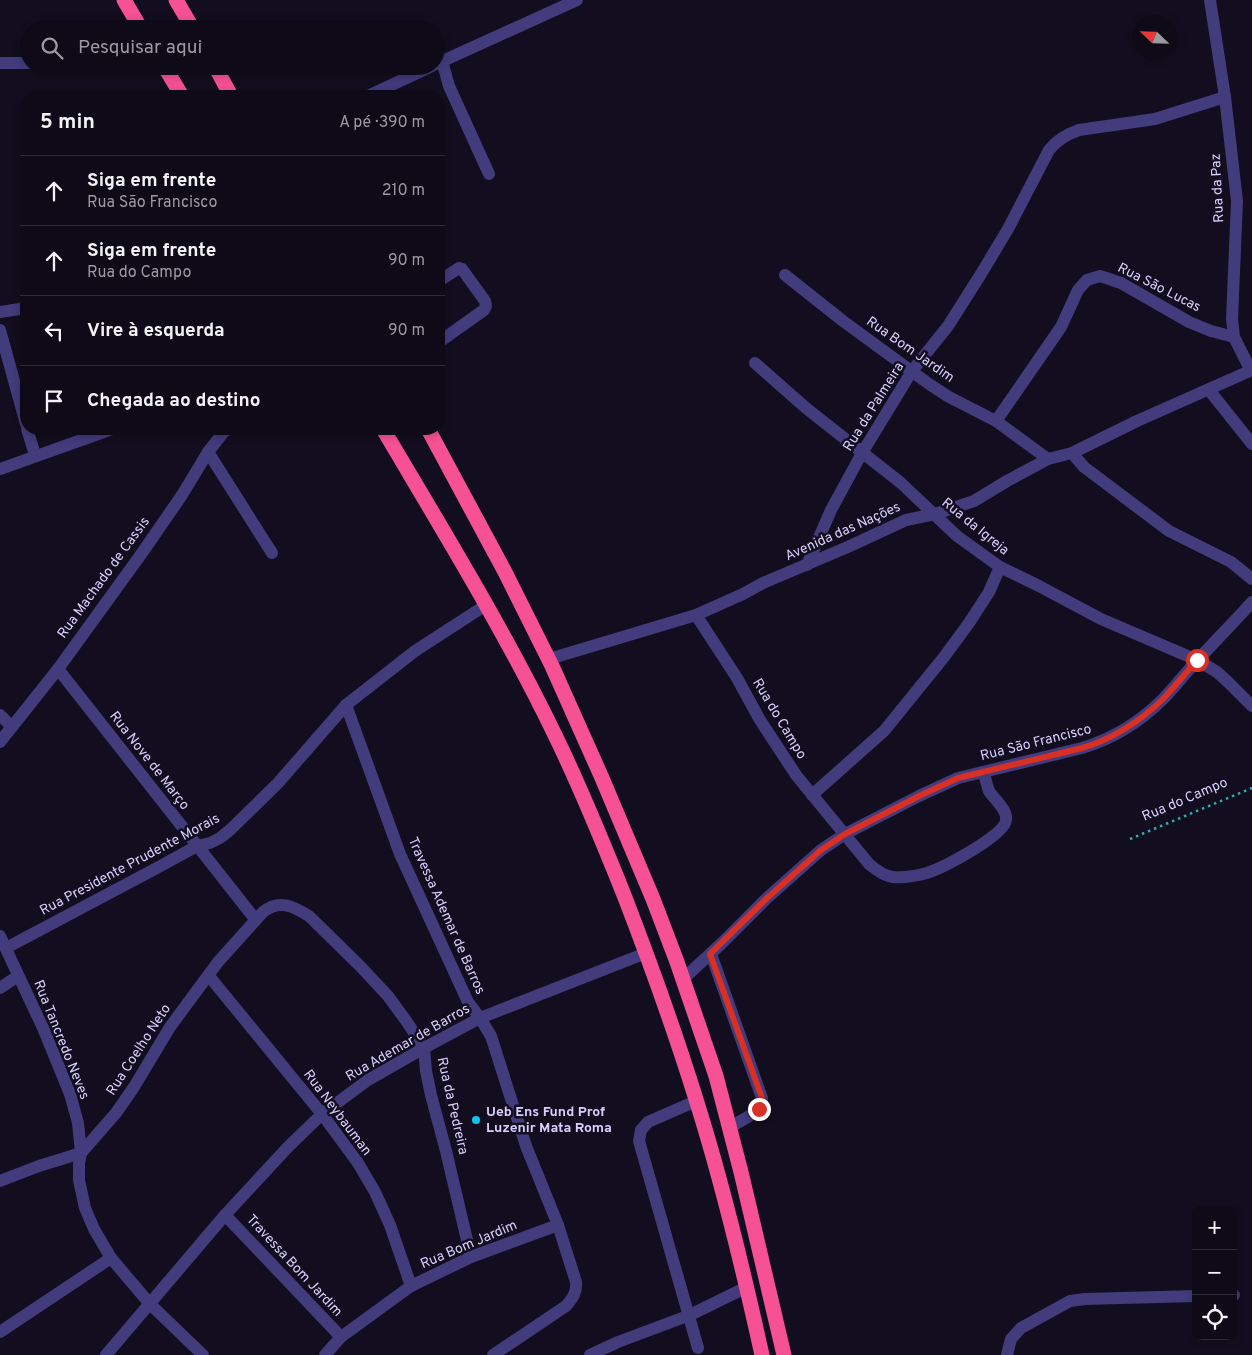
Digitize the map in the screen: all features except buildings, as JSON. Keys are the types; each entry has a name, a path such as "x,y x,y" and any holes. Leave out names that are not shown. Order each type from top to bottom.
{"highway":[{"path":"124,0 136,20"},
{"path":"176,0 188,20"},
{"path":"169,75 178,90"},
{"path":"220,75 228,90"},
{"path":"387,435 486,604 520,666 589,808 646,953 696,1101 719,1176 762,1355"},
{"path":"431,435 505,572 549,659 653,899 716,1076 742,1172 784,1355"}],"street":[{"path":"445,60 576,0"},
{"name":"Rua da Paz","path":"1210,0 1225,97 1237,201 1232,319 1234,336 1252,370"},
{"path":"0,63 20,63"},
{"path":"381,90 413,75"},
{"path":"442,75 489,174"},
{"name":"Rua da Palmeira","path":"807,564 831,510 862,453 912,371 948,326 981,274 1008,229 1049,150 1063,137 1079,130 1155,119 1225,97"},
{"path":"445,276 455,269 459,268 462,270 486,301 486,306 484,310 445,338"},
{"name":"Rua Bom Jardim","path":"785,275 843,321 929,384 996,421 1048,459"},
{"name":"Rua São Lucas","path":"996,421 1061,328 1078,290 1088,280 1100,276 1121,283 1189,322 1211,331 1234,336"},
{"path":"0,312 20,309"},
{"path":"0,330 20,402"},
{"name":"Rua da Igreja","path":"755,363 806,408 901,483 958,536 1000,567 1108,623 1197,660 1227,680 1252,706"},
{"name":"Avenida das Nações","path":"549,659 696,615 884,529 906,520 935,514 974,501 1048,459 1072,453 1252,370"},
{"path":"1209,390 1252,444"},
{"path":"30,435 35,455"},
{"path":"0,469 94,435"},
{"name":"Rua Machado de Cassis","path":"0,742 58,669 142,553 182,495 208,452 222,435"},
{"path":"208,452 272,553"},
{"path":"1072,453 1084,467 1169,530 1230,562 1252,579"},
{"path":"812,794 884,731 969,623 989,592 1000,567"},
{"name":"Rua São Francisco","path":"845,834 958,778 1089,746 1116,735 1164,698 1252,602"},
{"name":"Rua Presidente Prudente Morais","path":"3,942 155,869 197,846 220,838 278,783 346,705 415,651 486,604"},
{"name":"Rua do Campo","path":"696,615 737,678 760,720 791,768 875,870 890,877 911,876 940,868 970,852 1003,828 1006,817 990,791 984,772"},
{"name":"Rua Nove de Março","path":"58,669 255,919"},
{"name":"Travessa Ademar de Barros","path":"346,705 400,854 468,1002 492,1036 526,1146 558,1225 576,1282 574,1295 566,1306 493,1355"},
{"path":"0,715 12,727"},
{"path":"682,979 767,898 821,850 845,834"},
{"name":"Rua da Pedreira","path":"255,919 268,907 281,904 291,906 309,916 388,996 424,1048 431,1095 471,1257"},
{"name":"Rua Coelho Neto","path":"81,1153 116,1113 170,1027 218,962 255,919"},
{"name":"Rua Tancredo Neves","path":"3,942 43,1028 70,1094 78,1123 81,1153 79,1180 85,1208 94,1229 111,1258 150,1304 202,1355"},
{"name":"Rua Ademar de Barros","path":"106,1355 225,1215 288,1147 322,1114 368,1080 480,1018 646,953"},
{"path":"710,954 762,1098 762,1104 759,1109 730,1127"},
{"path":"0,988 18,976"},
{"name":"Rua Neybauman","path":"209,976 322,1114 358,1163 375,1192 390,1225 411,1286"},
{"path":"696,1101 648,1122 641,1130 640,1141 698,1348"},
{"path":"0,1180 81,1153"},
{"name":"Travessa Bom Jardim","path":"225,1215 341,1337"},
{"name":"Rua Bom Jardim","path":"325,1355 341,1337 411,1286 471,1257 558,1225"},
{"path":"0,1332 111,1258"},
{"path":"590,1355 618,1342 690,1315 747,1287"},
{"path":"1007,1355 1011,1339 1021,1328 1070,1301 1192,1296"}],"path":[{"name":"Rua do Campo","path":"1130,839 1252,788"}],"place":[{"name":"Ueb Ens Fund Prof Luzenir Mata Roma","path":"476,1120"}],"route":[{"path":"759,1109 762,1104 762,1098 710,954 767,898 821,850 845,834 958,778 1082,748 1116,735 1164,698 1197,660"}]}
